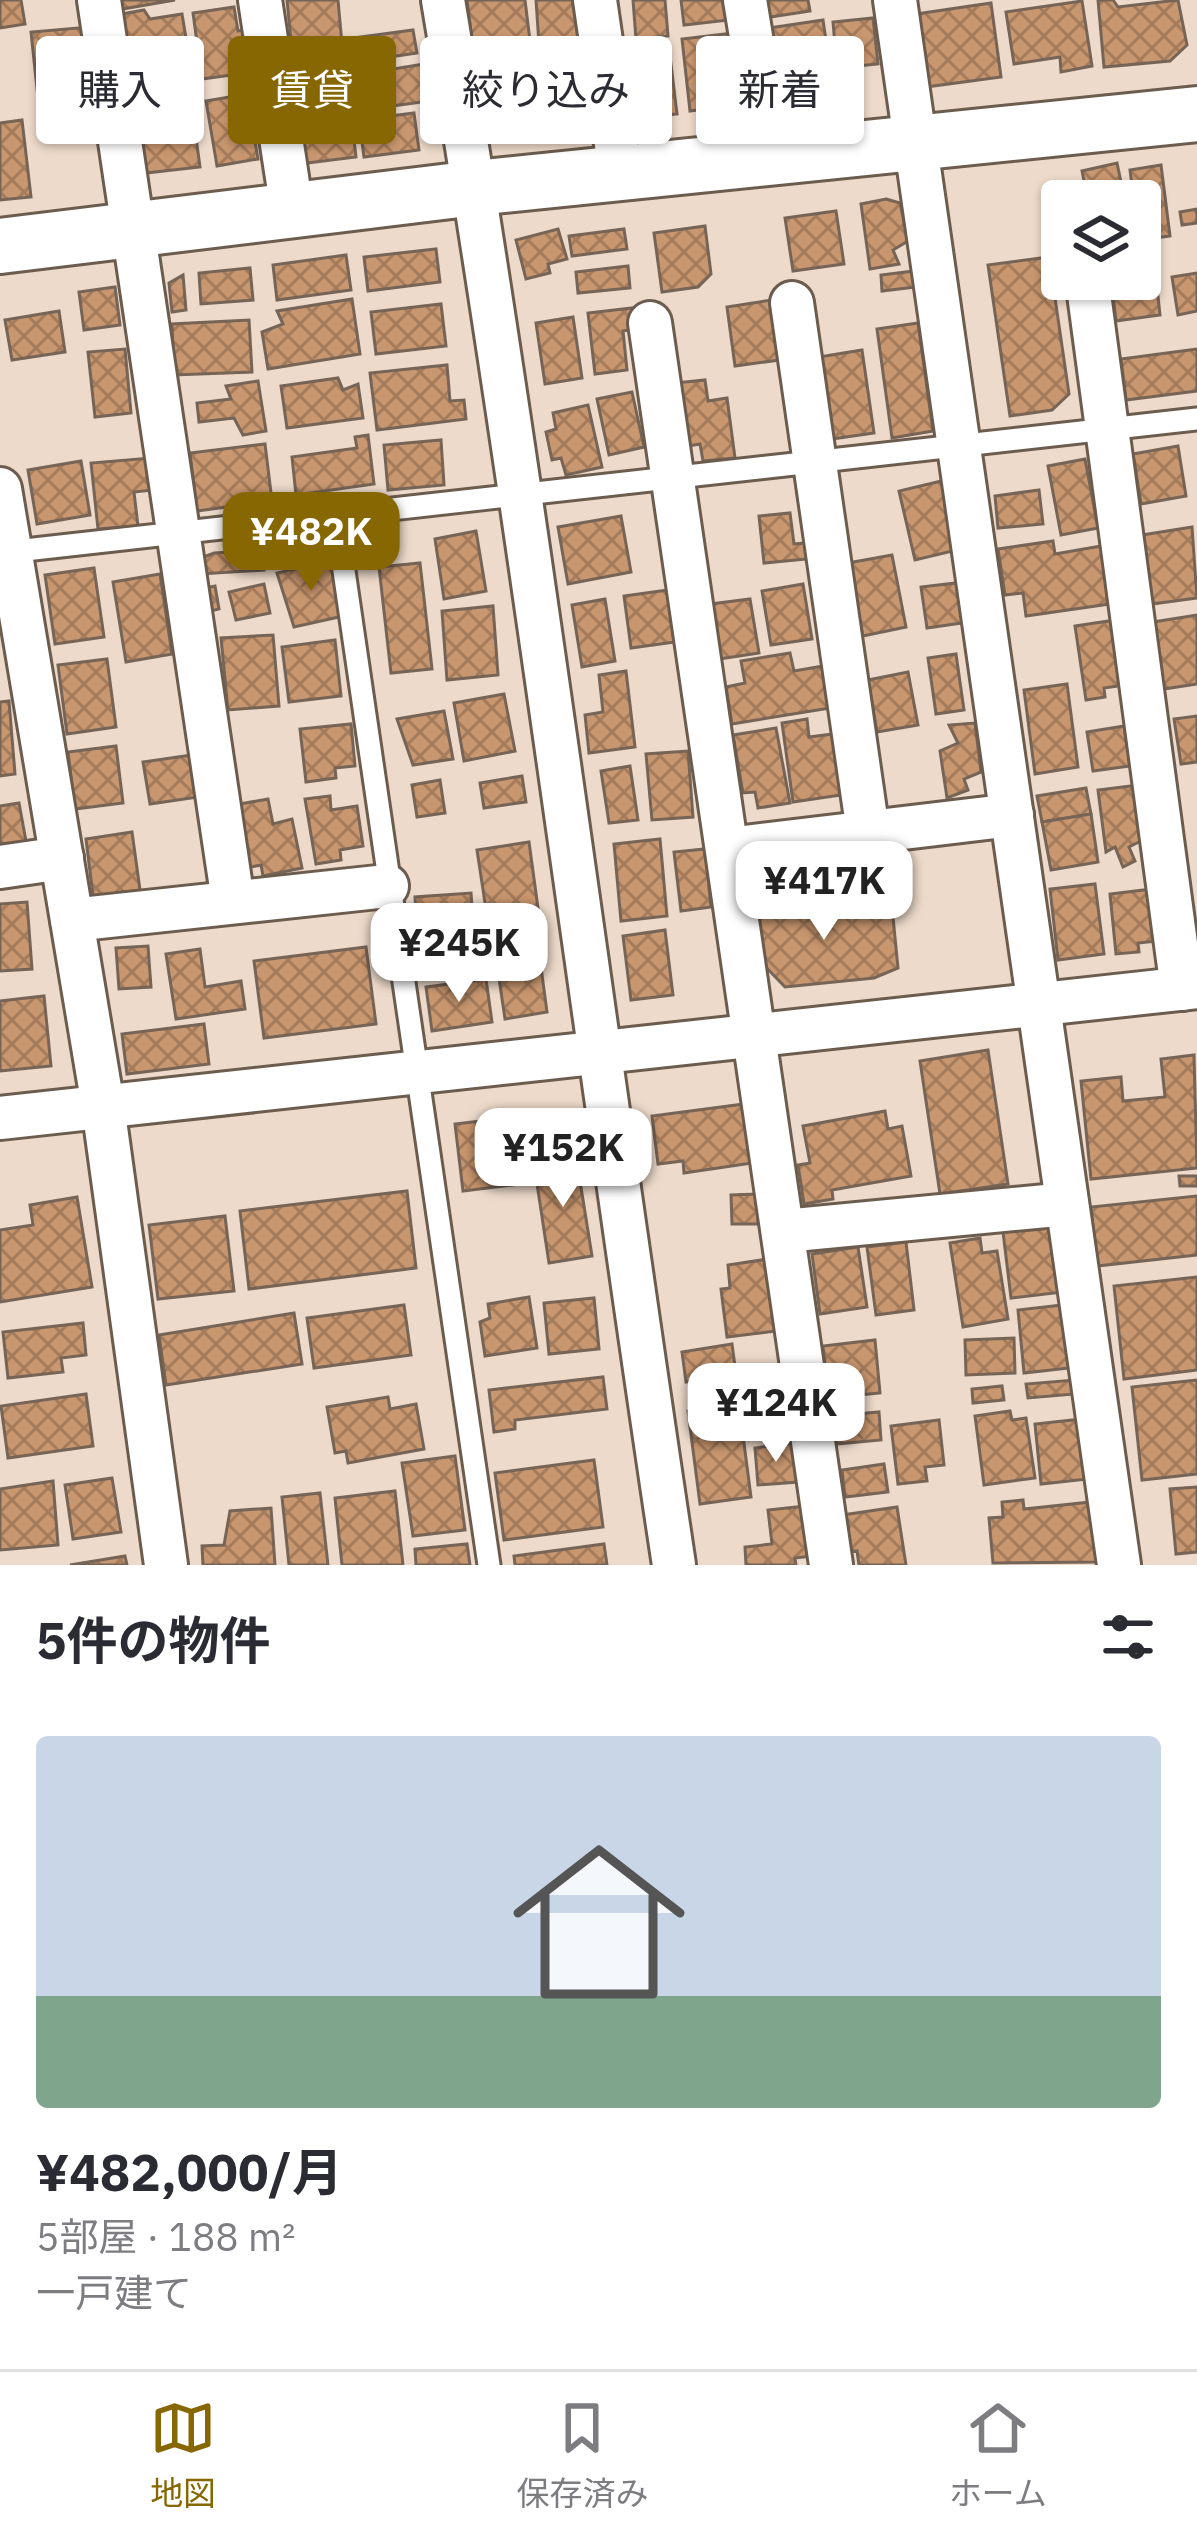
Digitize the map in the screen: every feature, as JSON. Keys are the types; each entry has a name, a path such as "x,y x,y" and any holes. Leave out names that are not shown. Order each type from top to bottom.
{"street":[{"path":"99,0 233,901"},
{"path":"260,0 292,210"},
{"path":"443,0 525,496 596,1055 674,1565"},
{"path":"596,0 620,172"},
{"path":"746,0 771,158"},
{"path":"896,0 1119,1565"},
{"path":"0,246 620,172 1197,114"},
{"path":"0,1118 757,1039 1189,988 1091,300"},
{"path":"792,303 868,832"},
{"path":"650,323 831,1565"},
{"path":"0,489 6,552 103,1106 166,1565"},
{"path":"728,849 1012,815"},
{"path":"0,866 62,858"},
{"path":"72,920 387,886"},
{"path":"784,1232 1067,1204"}],"lane":[{"path":"6,552 1197,419"},
{"path":"336,516 413,1075 489,1565"}],"building":[{"path":"0,0 21,0 25,24 0,28"},
{"path":"115,0 175,0 117,10"},
{"path":"287,0 338,0 341,36 291,36"},
{"path":"467,0 525,0 529,36 472,36"},
{"path":"536,0 575,0 587,36 538,36"},
{"path":"633,0 665,0 668,36 636,36"},
{"path":"681,0 726,0 729,20 684,25"},
{"path":"761,0 808,0 810,11 764,18"},
{"path":"1098,0 1113,0 1118,7 1178,0 1187,45 1170,61 1104,67"},
{"path":"1082,1 1092,66 1061,72 1060,57 1014,64 1006,12"},
{"path":"991,3 1001,77 926,87 916,14"},
{"path":"234,7 238,31 248,29 249,36 228,36 228,76 204,79 204,36 196,36 193,13"},
{"path":"144,10 150,19 182,14 186,36 125,36 122,14"},
{"path":"873,18 878,64 864,65 864,36 834,36 833,22"},
{"path":"823,20 825,36 770,36 769,28"},
{"path":"89,27 90,36 36,36 36,79 31,32"},
{"path":"413,30 417,53 396,56 396,36 368,36"},
{"path":"696,37 696,110 690,111 682,39"},
{"path":"420,65 420,102 396,105 396,69"},
{"path":"672,73 677,114 672,114"},
{"path":"228,97 228,144 255,144 258,159 217,166 206,101"},
{"path":"414,113 419,150 364,157 362,144 396,144 396,115"},
{"path":"22,120 31,197 0,200 0,123"},
{"path":"143,144 197,144 200,167 146,173"},
{"path":"297,144 354,144 356,157 299,164"},
{"path":"1117,163 1121,180 1084,180 1082,171"},
{"path":"1161,165 1170,236 1161,237 1161,180 1131,180 1130,170"},
{"path":"886,199 900,203 908,241 893,250 899,264 870,269 861,204"},
{"path":"1197,209 1197,223 1182,225 1180,212"},
{"path":"836,211 844,264 793,271 785,218"},
{"path":"705,226 711,274 698,287 662,292 654,233"},
{"path":"558,229 567,259 548,264 550,273 526,279 516,240"},
{"path":"624,229 627,249 572,256 569,236"},
{"path":"436,249 440,282 368,291 364,257"},
{"path":"346,255 351,290 277,300 273,265"},
{"path":"1041,258 1041,300 1055,300 1069,394 1052,410 1010,416 988,265"},
{"path":"628,266 630,288 578,293 576,272"},
{"path":"250,268 253,300 201,304 199,273"},
{"path":"914,271 916,287 882,291 881,275"},
{"path":"1197,273 1197,311 1178,315 1172,277"},
{"path":"183,275 186,310 172,312 169,283"},
{"path":"115,287 120,325 84,330 79,292"},
{"path":"352,299 360,354 268,369 262,332 283,324 277,311"},
{"path":"778,299 787,359 735,366 727,307"},
{"path":"1114,300 1158,300 1160,315 1116,321"},
{"path":"441,304 446,346 376,354 371,312"},
{"path":"632,308 635,329 623,331 627,370 595,374 588,313"},
{"path":"59,311 65,352 12,360 5,320"},
{"path":"573,317 582,378 545,384 536,323"},
{"path":"249,320 252,372 174,375 172,324"},
{"path":"918,323 933,431 892,438 877,329"},
{"path":"125,349 131,413 95,417 88,352"},
{"path":"1197,349 1197,391 1126,400 1121,359"},
{"path":"862,350 874,433 832,439 819,357"},
{"path":"447,365 450,401 464,400 466,419 377,430 370,373"},
{"path":"338,378 343,390 358,384 363,418 287,428 281,386"},
{"path":"705,380 708,401 727,398 735,458 703,461 700,444 683,447 675,383"},
{"path":"258,381 266,431 243,435 234,418 199,422 197,403 231,399 226,386"},
{"path":"632,392 644,447 609,455 597,399"},
{"path":"588,405 602,467 566,475 561,458 552,460 546,432 556,429 553,413"},
{"path":"368,435 374,484 296,495 292,457 357,448 355,437"},
{"path":"441,440 444,485 388,490 384,445"},
{"path":"265,444 272,501 197,511 190,453"},
{"path":"1178,446 1186,496 1141,504 1133,454"},
{"path":"150,458 153,490 134,492 138,526 98,529 91,463"},
{"path":"1085,459 1098,528 1061,535 1048,466"},
{"path":"81,461 90,515 37,524 28,470"},
{"path":"941,481 957,550 915,560 899,491"},
{"path":"1039,490 1043,524 998,528 995,496"},
{"path":"790,513 794,544 805,543 807,559 764,563 759,516"},
{"path":"621,516 631,572 568,584 558,527"},
{"path":"1192,527 1197,598 1152,604 1142,535"},
{"path":"476,531 486,591 444,599 435,539"},
{"path":"1053,541 1055,554 1101,546 1110,604 1026,616 1023,593 1005,595 998,549"},
{"path":"263,550 264,570 201,574 201,558"},
{"path":"892,555 906,627 863,636 848,563"},
{"path":"330,561 343,616 294,627 277,573"},
{"path":"420,563 432,669 391,673 379,567"},
{"path":"94,568 104,637 55,644 45,575"},
{"path":"160,574 172,654 126,662 113,582"},
{"path":"964,582 969,622 927,628 921,587"},
{"path":"264,584 270,613 236,620 229,592"},
{"path":"803,584 812,639 771,645 762,591"},
{"path":"215,586 219,609 211,611 206,588"},
{"path":"668,590 675,642 631,648 624,596"},
{"path":"605,599 615,661 582,667 572,605"},
{"path":"750,599 759,653 719,659 710,604"},
{"path":"493,606 498,675 447,680 442,611"},
{"path":"1197,615 1197,684 1164,689 1153,622"},
{"path":"1115,620 1125,685 1104,688 1105,697 1086,700 1075,626"},
{"path":"273,635 279,706 228,710 221,638"},
{"path":"335,640 341,696 289,702 282,647"},
{"path":"790,653 794,671 823,666 830,708 732,724 726,687 745,683 741,661"},
{"path":"956,654 964,710 936,714 928,658"},
{"path":"107,659 116,727 67,734 58,665"},
{"path":"626,671 635,747 589,753 585,715 603,712 599,675"},
{"path":"908,672 918,725 877,732 868,680"},
{"path":"1067,684 1078,767 1035,774 1024,690"},
{"path":"504,694 515,751 464,761 454,703"},
{"path":"9,701 15,774 0,776 0,702"},
{"path":"444,711 453,759 413,765 397,719"},
{"path":"1197,716 1197,762 1181,764 1174,719"},
{"path":"807,719 809,737 833,734 841,795 793,802 782,723"},
{"path":"975,723 981,772 964,779 968,790 947,798 940,751 958,743 949,725"},
{"path":"351,724 355,766 335,768 336,778 306,782 300,729"},
{"path":"1124,726 1130,766 1093,771 1087,732"},
{"path":"776,728 790,803 758,808 755,792 743,793 733,735"},
{"path":"116,746 123,803 75,809 68,752"},
{"path":"688,751 693,817 652,820 646,754"},
{"path":"192,755 198,797 150,804 143,762"},
{"path":"630,766 638,820 609,823 601,771"},
{"path":"522,776 526,802 484,808 480,783"},
{"path":"440,780 445,813 417,817 412,785"},
{"path":"1139,785 1145,839 1129,847 1135,861 1123,867 1115,847 1106,852 1098,790"},
{"path":"1086,788 1091,814 1042,822 1037,796"},
{"path":"330,796 331,810 357,806 363,846 340,850 341,860 316,864 305,799"},
{"path":"268,799 273,824 292,819 302,868 263,876 261,865 246,868 234,805"},
{"path":"19,803 28,852 0,857 0,806"},
{"path":"1091,814 1098,862 1051,870 1042,822"},
{"path":"132,832 140,890 93,896 86,839"},
{"path":"660,839 667,916 621,921 614,844"},
{"path":"529,842 538,908 487,916 477,850"},
{"path":"705,849 711,907 681,911 674,852"},
{"path":"1095,884 1104,954 1058,960 1050,889"},
{"path":"1152,889 1158,941 1138,943 1139,952 1116,954 1110,894"},
{"path":"471,893 474,933 417,937 415,897"},
{"path":"818,899 825,913 892,907 898,968 874,978 785,987 759,960 753,905"},
{"path":"27,902 32,969 0,971 0,904"},
{"path":"665,930 673,995 631,1000 623,936"},
{"path":"538,945 547,1012 505,1019 495,951"},
{"path":"148,946 151,987 119,989 116,948"},
{"path":"366,947 376,1024 264,1038 254,961"},
{"path":"477,947 480,958 448,968 445,956"},
{"path":"200,949 205,987 241,981 245,1009 176,1019 166,954"},
{"path":"486,979 492,1022 432,1031 426,987"},
{"path":"44,996 51,1066 0,1071 0,1001"},
{"path":"204,1024 209,1064 127,1074 122,1034"},
{"path":"988,1050 1008,1184 940,1194 920,1061"},
{"path":"1194,1055 1197,1168 1091,1179 1081,1081 1121,1077 1123,1101 1165,1097 1161,1059"},
{"path":"744,1104 752,1163 684,1173 683,1161 658,1164 652,1116"},
{"path":"885,1111 888,1129 902,1126 911,1176 832,1190 833,1199 804,1204 798,1165 810,1163 803,1126"},
{"path":"506,1118 513,1185 463,1191 455,1124"},
{"path":"576,1156 592,1256 549,1263 534,1164"},
{"path":"1179,1176 1197,1176 1197,1186 1180,1186"},
{"path":"407,1191 416,1268 249,1289 240,1211"},
{"path":"757,1194 758,1224 732,1224 731,1195"},
{"path":"1197,1196 1197,1255 1097,1266 1091,1207"},
{"path":"77,1197 92,1287 0,1302 0,1230 33,1225 30,1205"},
{"path":"225,1216 234,1291 158,1299 149,1225"},
{"path":"1055,1226 1063,1292 1011,1298 1003,1232"},
{"path":"980,1238 982,1253 997,1251 1008,1319 963,1327 950,1243"},
{"path":"906,1242 914,1310 876,1315 867,1247"},
{"path":"858,1247 867,1307 820,1314 812,1254"},
{"path":"775,1258 784,1330 727,1337 721,1289 730,1288 728,1265"},
{"path":"1197,1277 1197,1370 1124,1379 1114,1286"},
{"path":"529,1297 537,1348 485,1356 480,1322 490,1318 488,1304"},
{"path":"594,1298 599,1349 549,1354 544,1303"},
{"path":"1071,1304 1078,1367 1024,1373 1018,1310"},
{"path":"404,1305 411,1355 314,1368 307,1318"},
{"path":"294,1313 302,1364 166,1385 159,1335"},
{"path":"83,1323 86,1355 61,1358 63,1372 8,1378 3,1332"},
{"path":"1014,1338 1015,1373 966,1375 965,1340"},
{"path":"875,1340 880,1393 828,1398 823,1346"},
{"path":"732,1344 736,1374 686,1382 682,1352"},
{"path":"603,1377 607,1409 515,1420 515,1429 494,1432 489,1390"},
{"path":"1074,1380 1075,1394 1028,1398 1026,1384"},
{"path":"1197,1380 1197,1474 1142,1480 1132,1387"},
{"path":"1002,1386 1004,1400 973,1403 972,1389"},
{"path":"86,1394 93,1446 8,1458 1,1406"},
{"path":"388,1397 390,1409 416,1404 424,1449 348,1463 346,1451 335,1453 327,1407"},
{"path":"739,1405 751,1497 700,1504 688,1411"},
{"path":"1010,1411 1012,1420 1026,1418 1035,1478 984,1485 975,1416"},
{"path":"879,1412 881,1440 836,1444 834,1416"},
{"path":"1082,1419 1088,1479 1041,1484 1035,1424"},
{"path":"939,1420 944,1465 925,1467 927,1481 898,1484 891,1426"},
{"path":"794,1443 798,1482 758,1485 755,1448"},
{"path":"455,1456 465,1530 413,1536 402,1463"},
{"path":"594,1460 603,1527 504,1540 495,1473"},
{"path":"884,1464 888,1492 845,1497 842,1470"},
{"path":"112,1478 121,1532 73,1539 65,1485"},
{"path":"53,1481 58,1545 0,1550 0,1489"},
{"path":"1197,1487 1197,1552 1176,1554 1170,1489"},
{"path":"395,1491 403,1565 342,1565 335,1498"},
{"path":"320,1493 328,1565 289,1565 282,1497"},
{"path":"1023,1500 1024,1509 1091,1502 1097,1562 993,1563 989,1518 1003,1517 1002,1502"},
{"path":"806,1506 812,1556 795,1558 796,1565 746,1565 745,1547 772,1544 768,1510"},
{"path":"897,1507 906,1565 859,1565 857,1551 847,1553 842,1515"},
{"path":"271,1508 275,1565 203,1565 202,1546 224,1545 230,1511"},
{"path":"467,1544 470,1565 416,1565 415,1549"},
{"path":"604,1544 607,1565 515,1565 514,1556"},
{"path":"125,1556 127,1565 70,1565"}]}
